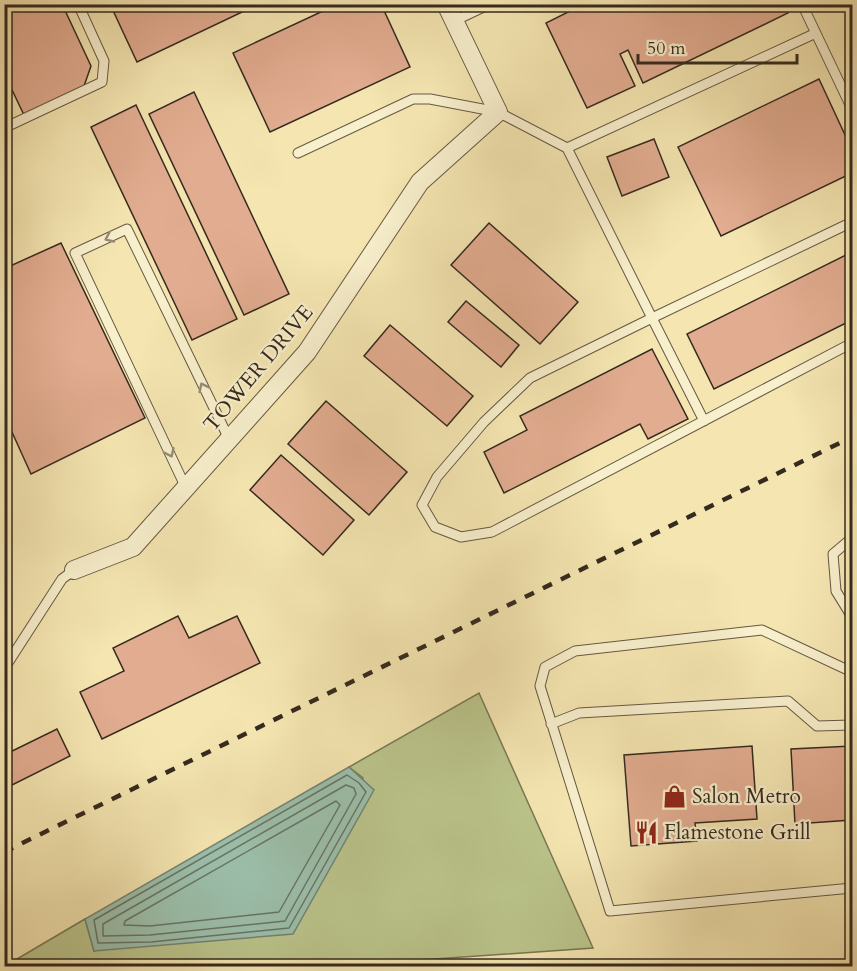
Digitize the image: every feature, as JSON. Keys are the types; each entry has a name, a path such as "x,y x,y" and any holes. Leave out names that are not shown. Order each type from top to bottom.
{"street":[{"path":"446,4 498,112"},
{"name":"TOWER DRIVE","path":"74,570 132,547 306,352 420,182 498,112"}],"lane":[{"path":"4,128 102,82 104,61 78,4"},
{"path":"454,21 490,4"},
{"path":"802,4 852,109"},
{"path":"567,148 816,33"},
{"path":"298,153 413,99 430,99 498,112 567,148 704,421"},
{"path":"852,222 530,378 484,422 437,477 422,505 435,527 461,537 492,532 852,343"},
{"path":"186,488 75,253 127,229 229,439"},
{"path":"852,538 833,554 836,591 852,618"},
{"path":"4,669 62,579 74,570"},
{"path":"852,672 762,630 576,651 545,667 540,687 610,911 852,888"},
{"path":"551,724 579,713 788,701 817,726 852,724"}],"green space":[{"path":"479,693 593,948 333,966 5,966 85,919 94,951 363,778 349,767"}],"water":[{"path":"349,767 374,790 293,934 94,951 85,919"}],"building":[{"path":"4,4 62,4 91,66 84,86 24,115 4,73"},
{"path":"110,4 259,4 137,62"},
{"path":"338,4 381,4 410,67 270,132 233,53"},
{"path":"584,4 784,4 788,13 643,83 628,50 620,54 635,86 587,108 546,23"},
{"path":"819,79 852,150 852,173 721,236 678,147"},
{"path":"194,92 289,294 244,315 149,114"},
{"path":"136,105 237,319 192,340 91,127"},
{"path":"654,139 669,177 622,196 607,157"},
{"path":"489,223 578,302 540,344 451,265"},
{"path":"61,243 145,418 31,474 11,430 4,430 4,259 8,267"},
{"path":"852,252 852,320 714,389 687,334"},
{"path":"466,301 519,345 501,367 448,322"},
{"path":"390,325 473,396 447,426 364,356"},
{"path":"652,349 688,419 648,439 640,424 504,493 484,452 527,430 520,416"},
{"path":"326,401 407,472 369,515 288,444"},
{"path":"281,455 354,520 323,555 250,490"},
{"path":"178,616 189,638 237,616 260,663 102,739 80,692 124,671 113,648"},
{"path":"57,729 70,756 4,789 4,755"},
{"path":"752,746 757,819 695,823 697,841 631,846 624,755"},
{"path":"852,746 852,820 795,824 791,749"}],"railway":[{"path":"4,852 852,437"}],"place":[{"name":"Salon Metro","path":"674,796"},
{"name":"Flamestone Grill","path":"646,832"}]}
